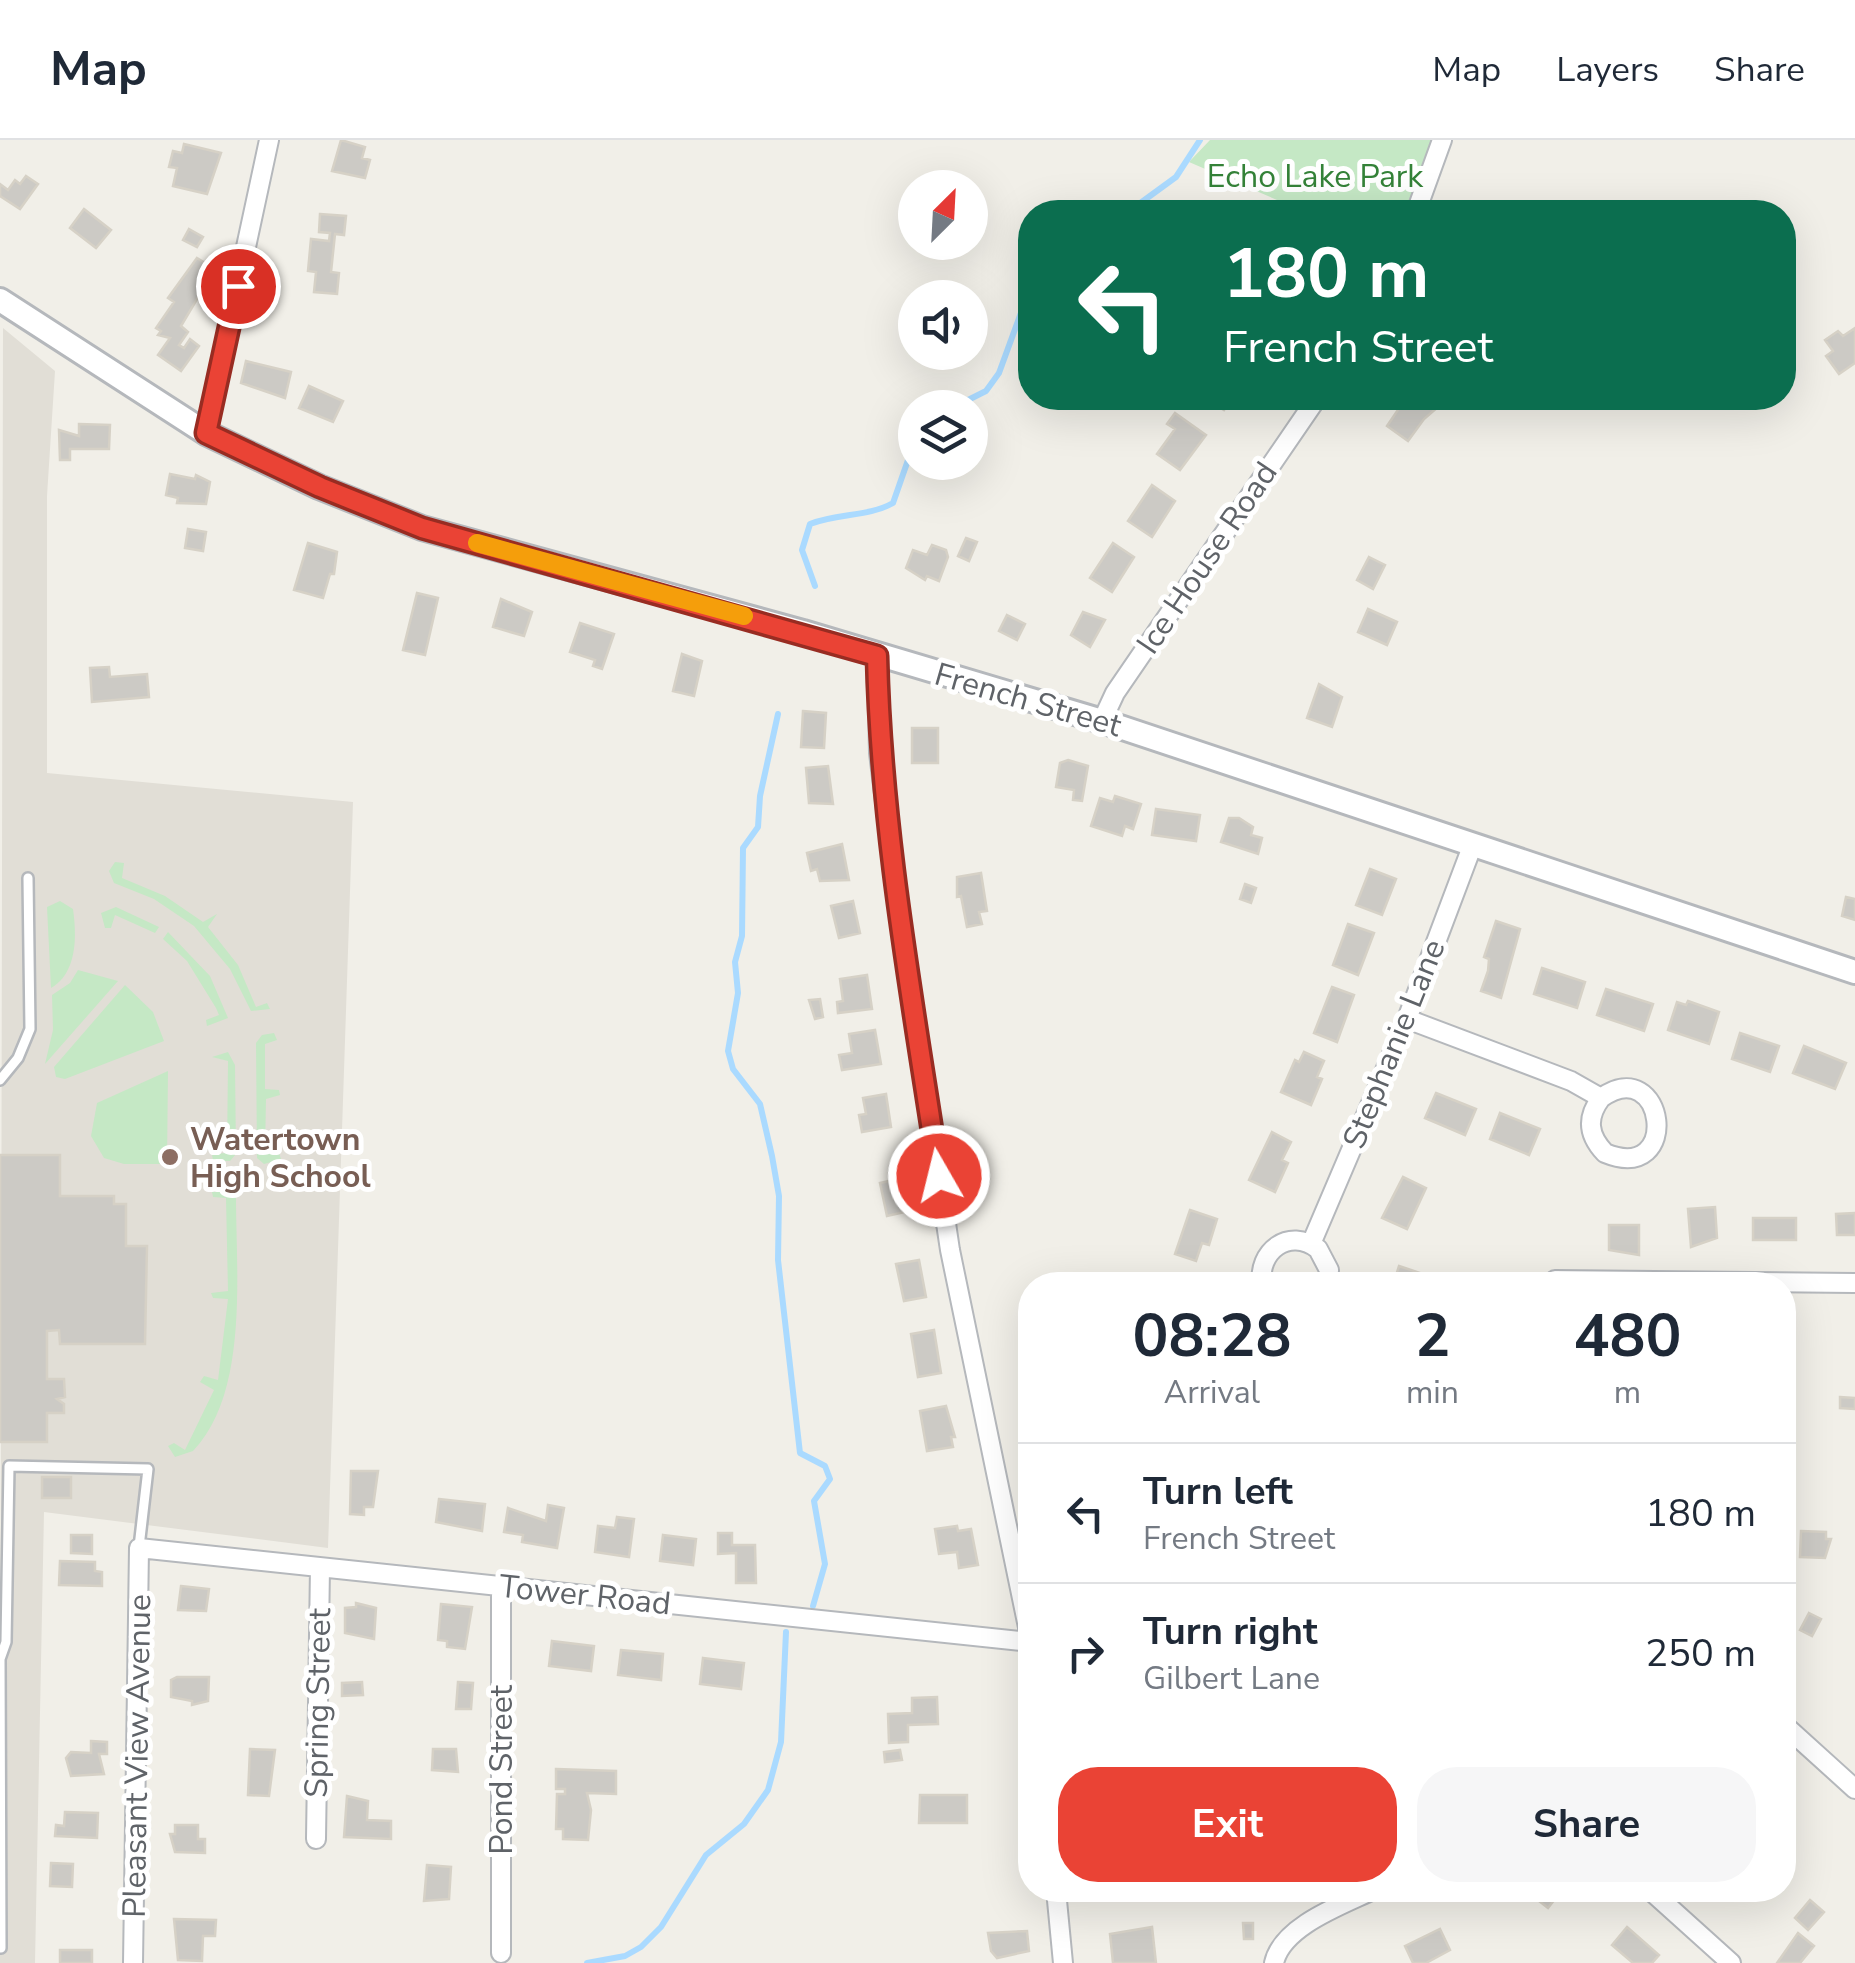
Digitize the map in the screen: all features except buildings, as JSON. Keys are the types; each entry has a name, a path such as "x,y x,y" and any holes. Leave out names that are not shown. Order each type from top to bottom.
{"street":[{"path":"206,433 269,140"},
{"path":"1420,200 1442,140"},
{"name":"French Street","path":"0,300 206,433 320,487 422,528 1102,720 1855,972"},
{"name":"Ice House Road","path":"1102,720 1114,693 1309,410"},
{"path":"877,656 879,753 950,1250 1018,1582"},
{"name":"Stephanie Lane","path":"1311,1244 1407,1018 1473,844"},
{"path":"1407,1018 1570,1082 1600,1098"},
{"path":"1263,1272 1264,1258 1290,1240 1311,1244 1326,1258 1327,1272"},
{"path":"1796,1283 1855,1284"},
{"name":"Tower Road","path":"139,1548 1018,1639"},
{"name":"Pleasant View Avenue","path":"133,1963 139,1548"},
{"name":"Spring Street","path":"316,1839 320,1567"},
{"name":"Pond Street","path":"501,1586 501,1953"},
{"path":"1796,1736 1855,1789"},
{"path":"1057,1902 1063,1963"},
{"path":"1276,1957 1315,1918 1348,1902"},
{"path":"1663,1902 1731,1963"}],"lane":[{"path":"0,1080 18,1058 30,1029 28,878"},
{"path":"1,1948 0,1659 6,1642 9,1466 148,1469 139,1548"}],"shaded area":[{"name":"Watertown High School","path":"3,328 55,371 47,496 47,773 353,802 328,1548 44,1512 35,1963 0,1963"}],"green space":[{"name":"Echo Lake Park","path":"1210,140 1442,140 1420,200 1277,200 1189,162"},
{"path":"115,862 124,863 122,878 165,896 203,922 217,914 208,927 238,965 256,1007 267,1003 270,1009 251,1011 230,969 194,926 154,899 114,883 109,871"},
{"path":"60,901 73,909 75,942 66,973 51,988 47,907"},
{"path":"116,907 159,927 155,933 115,915 111,928 105,928 101,913"},
{"path":"168,932 210,976 228,1018 207,1026 206,1020 219,1015 187,961 163,939"},
{"path":"78,970 118,981 45,1064 53,1030 52,995 70,983"},
{"path":"125,985 153,1012 164,1041 65,1079 56,1077 54,1067"},
{"path":"274,1033 277,1040 265,1044 265,1089 279,1090 280,1095 266,1099 265,1151 279,1153 281,1159 264,1164 257,1158 256,1043 262,1035"},
{"path":"228,1052 235,1065 236,1154 230,1161 213,1161 212,1154 227,1153 228,1061 212,1057"},
{"path":"168,1071 167,1164 124,1164 104,1158 91,1136 97,1103"},
{"path":"212,1192 233,1192 236,1197 236,1330 223,1397 211,1427 193,1451 175,1457 168,1446 174,1443 185,1450 214,1390 200,1382 204,1376 218,1380 228,1299 213,1298 211,1293 228,1291 226,1198 213,1197"}],"waterway":[{"path":"1144,200 1176,177 1200,140"},
{"path":"987,390 999,373 1018,321"},
{"path":"815,586 802,550 810,524 893,503 901,480"},
{"path":"778,714 760,796 758,827 743,848 742,936 735,962 738,993 728,1051 733,1069 760,1104 772,1156 779,1196 778,1260 800,1453 825,1466 830,1479 814,1501 825,1564 813,1606"},
{"path":"587,1963 625,1956 641,1947 661,1927 706,1855 744,1824 768,1790 781,1742 786,1632"}],"slow traffic":[{"path":"477,543 744,616"}],"place":[{"name":"Watertown High School","path":"170,1157"}],"route":[{"path":"238,286 206,433 320,487 422,528 803,632 877,656 879,753 886,814 939,1176"}]}
